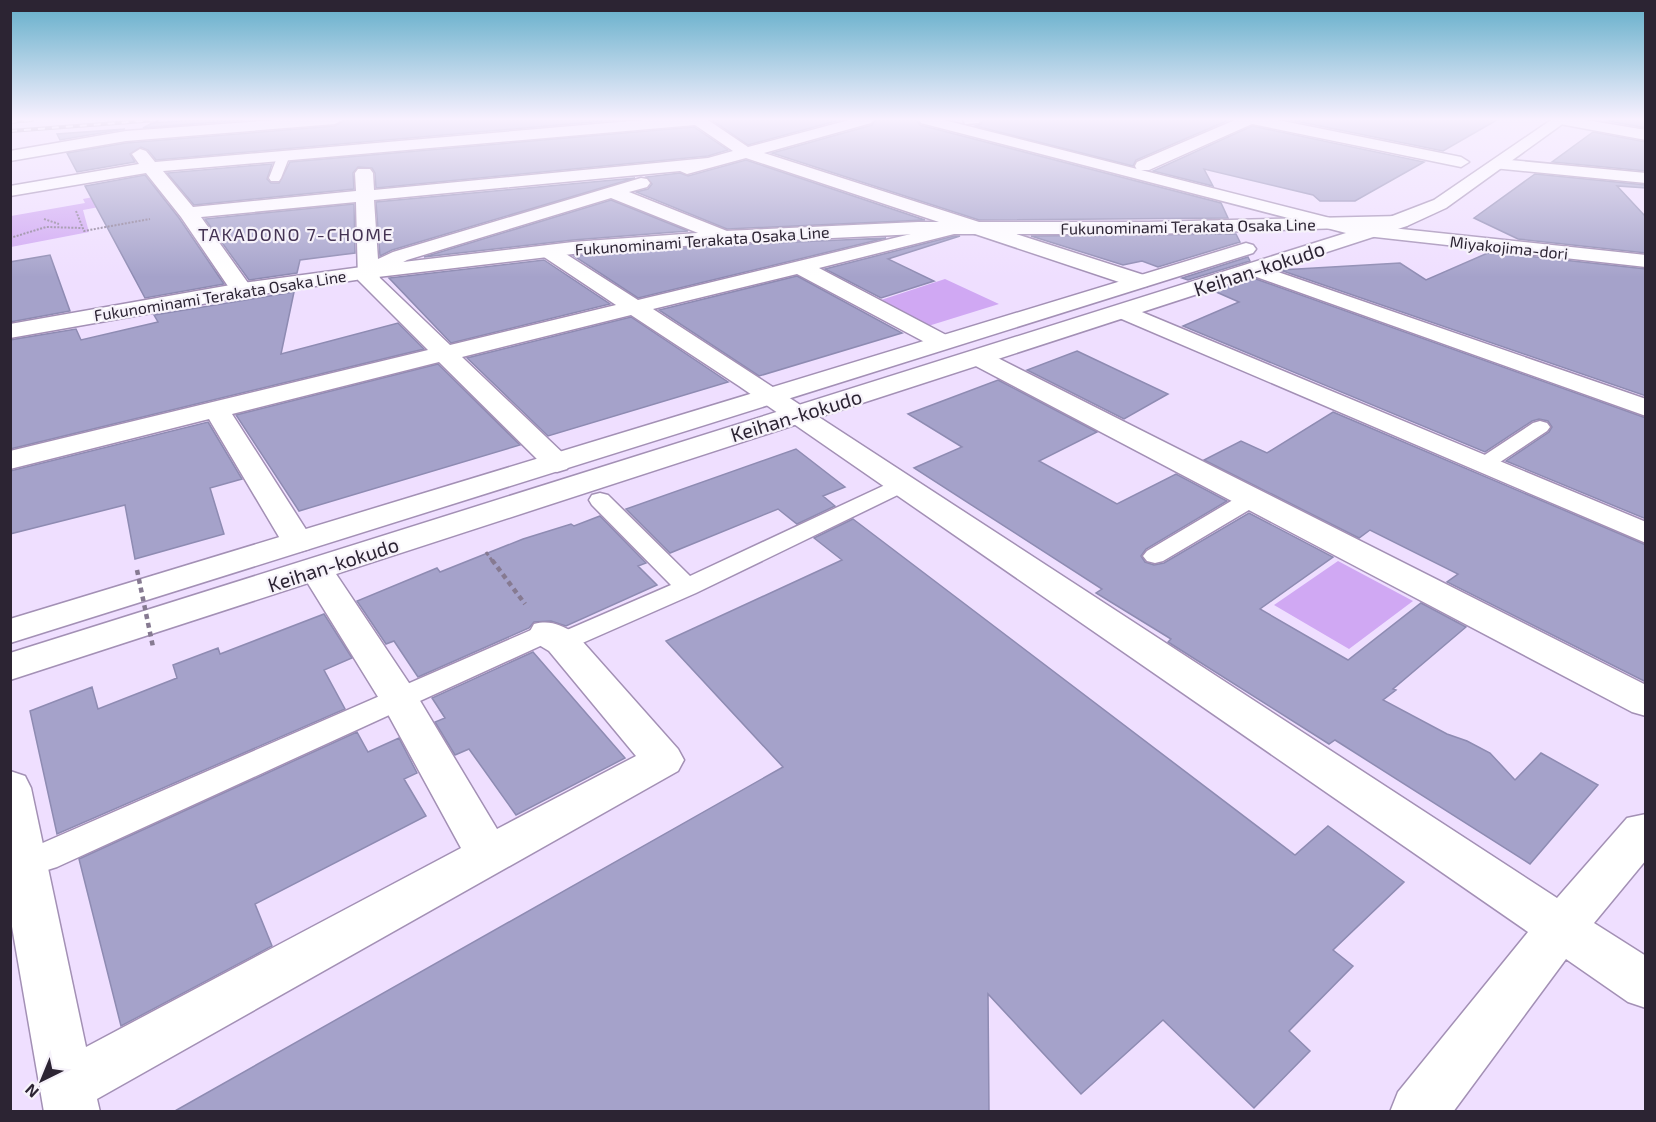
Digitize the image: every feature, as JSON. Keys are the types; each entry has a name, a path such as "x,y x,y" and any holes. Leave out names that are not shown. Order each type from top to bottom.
{"main road":[{"path":"10,191 119,172"},
{"path":"154,172 188,213 242,290"},
{"path":"366,172 363,174 363,195 369,280 557,463"},
{"path":"188,213 606,172"},
{"path":"369,272 410,252 676,172"},
{"path":"807,172 1139,281"},
{"path":"1129,172 1329,224 1365,224"},
{"path":"1168,172 1365,224"},
{"name":"Keihan-kokudo","path":"1365,224 1400,222 1440,204 1487,172"},
{"path":"1587,172 1646,178"},
{"path":"612,192 725,237"},
{"name":"Keihan-kokudo","path":"10,667 557,463 979,358 1255,270 1365,224 1389,205"},
{"name":"Fukunominami Terakata Osaka Line","path":"10,331 242,290 369,272 548,251 725,237 958,228 1148,228 1400,222"},
{"name":"Miyakojima-dori","path":"1400,222 1646,247"},
{"name":"Keihan-kokudo","path":"10,631 307,556 783,405 942,342 1329,224"},
{"name":"Miyakojima-dori","path":"1365,224 1646,261"},
{"path":"10,460 958,228"},
{"path":"548,251 783,405 1646,985"},
{"path":"799,266 942,342"},
{"path":"1255,270 1646,408"},
{"path":"1125,312 1646,534"},
{"path":"979,358 1646,702"},
{"path":"216,409 399,699 488,854"},
{"path":"10,788 18,866 70,1099 488,854 663,760 554,637"},
{"path":"1418,1112 1561,928 1643,831"}],"lane":[{"path":"275,178 277,172"},
{"path":"1484,464 1540,427"},
{"path":"18,866 55,852 399,699 687,587 900,485"},
{"path":"1155,556 1251,499"},
{"path":"600,500 687,587"}],"path":[{"path":"76,209 82,228"},
{"path":"10,237 25,230 60,225 82,228 84,231 160,217"},
{"path":"484,550 554,637"},
{"path":"137,570 153,647"}],"shaded area":[{"path":"155,185 163,195 83,210 89,232 11,247 11,216 85,203 83,199"},
{"path":"945,279 999,304 925,327 878,301"},
{"path":"1338,561 1413,601 1349,649 1274,605"}],"building":[{"path":"269,172 267,179 271,183 279,183 285,172 354,172 354,189 194,205 167,173"},
{"path":"375,172 538,172 376,188"},
{"path":"701,172 783,172 925,220 727,229 636,192 648,189 652,184 646,177 680,173 688,176"},
{"path":"832,172 1103,172 1221,203 1228,218 979,220"},
{"path":"1158,172 1206,172 1213,186"},
{"path":"1218,172 1406,172 1355,201 1320,201 1313,195"},
{"path":"1535,174 1646,185 1646,188 1617,186 1646,217 1646,253 1518,239 1474,218"},
{"path":"145,175 179,218 224,284 145,298 85,186"},
{"path":"635,178 392,250 380,256 376,202"},
{"path":"611,200 688,231 573,240 424,257"},
{"path":"354,204 355,253 300,260 297,273 249,280 205,219"},
{"path":"1236,234 1240,242 1158,267 1142,261 1123,265 1031,236"},
{"path":"960,236 888,259 934,281 881,298 825,269"},
{"path":"886,238 638,298 574,256 725,245"},
{"path":"1490,252 1646,269 1646,396 1280,270 1400,263 1426,280"},
{"path":"50,255 70,311 10,322 10,262"},
{"path":"1248,257 1250,261 1188,280 1182,278"},
{"path":"544,260 610,304 451,343 389,278"},
{"path":"797,276 902,333 759,376 659,310"},
{"path":"1253,278 1646,418 1646,519 1506,461 1549,432 1552,427 1548,421 1539,419 1532,421 1485,452 1183,326 1239,302 1214,291"},
{"path":"294,292 281,354 398,323 424,349 10,449 10,340 76,329 81,340 158,322 154,315"},
{"path":"631,317 728,382 548,436 467,358"},
{"path":"1077,351 1168,394 1124,419 1027,370"},
{"path":"438,364 520,445 299,511 236,415"},
{"path":"998,380 1097,432 1039,461 1117,504 1176,474 1227,501 1146,549 1141,556 1145,562 1154,565 1164,563 1249,513 1333,557 1260,609 1348,660 1421,603 1466,627 1383,700 1447,734 1490,753 1515,780 1541,753 1598,785 1530,864 1335,740 1329,744 1168,642 1171,639 1096,593 1102,589 914,468 962,447 908,414"},
{"path":"1333,412 1646,545 1646,682 1447,582 1458,574 1370,530 1359,538 1204,460 1241,441 1267,453"},
{"path":"208,422 242,479 210,488 224,534 135,559 125,505 10,534 10,471"},
{"path":"796,449 845,487 823,496 835,506 797,524 778,509 670,553 626,509"},
{"path":"600,516 646,563 638,566 657,585 566,626 551,621 534,622 529,628 418,677 394,641 386,644 357,601 437,568 440,572 523,539 571,524 574,526"},
{"path":"853,519 1295,855 1328,826 1404,882 1333,950 1353,966 1289,1031 1310,1051 1254,1108 1163,1020 1081,1094 988,994 989,1112 173,1112 783,767 666,641 842,560 814,538"},
{"path":"324,614 352,658 324,670 345,709 57,834 30,711 92,687 98,709 177,678 173,665 218,648 220,654"},
{"path":"533,652 625,758 516,815 469,749 455,755 435,722 445,718 432,698"},
{"path":"357,732 368,752 399,738 417,773 404,779 426,816 255,904 272,946 121,1026 79,859"}],"district":[{"name":"TAKADONO 7-CHOME","path":"296,234"}]}
